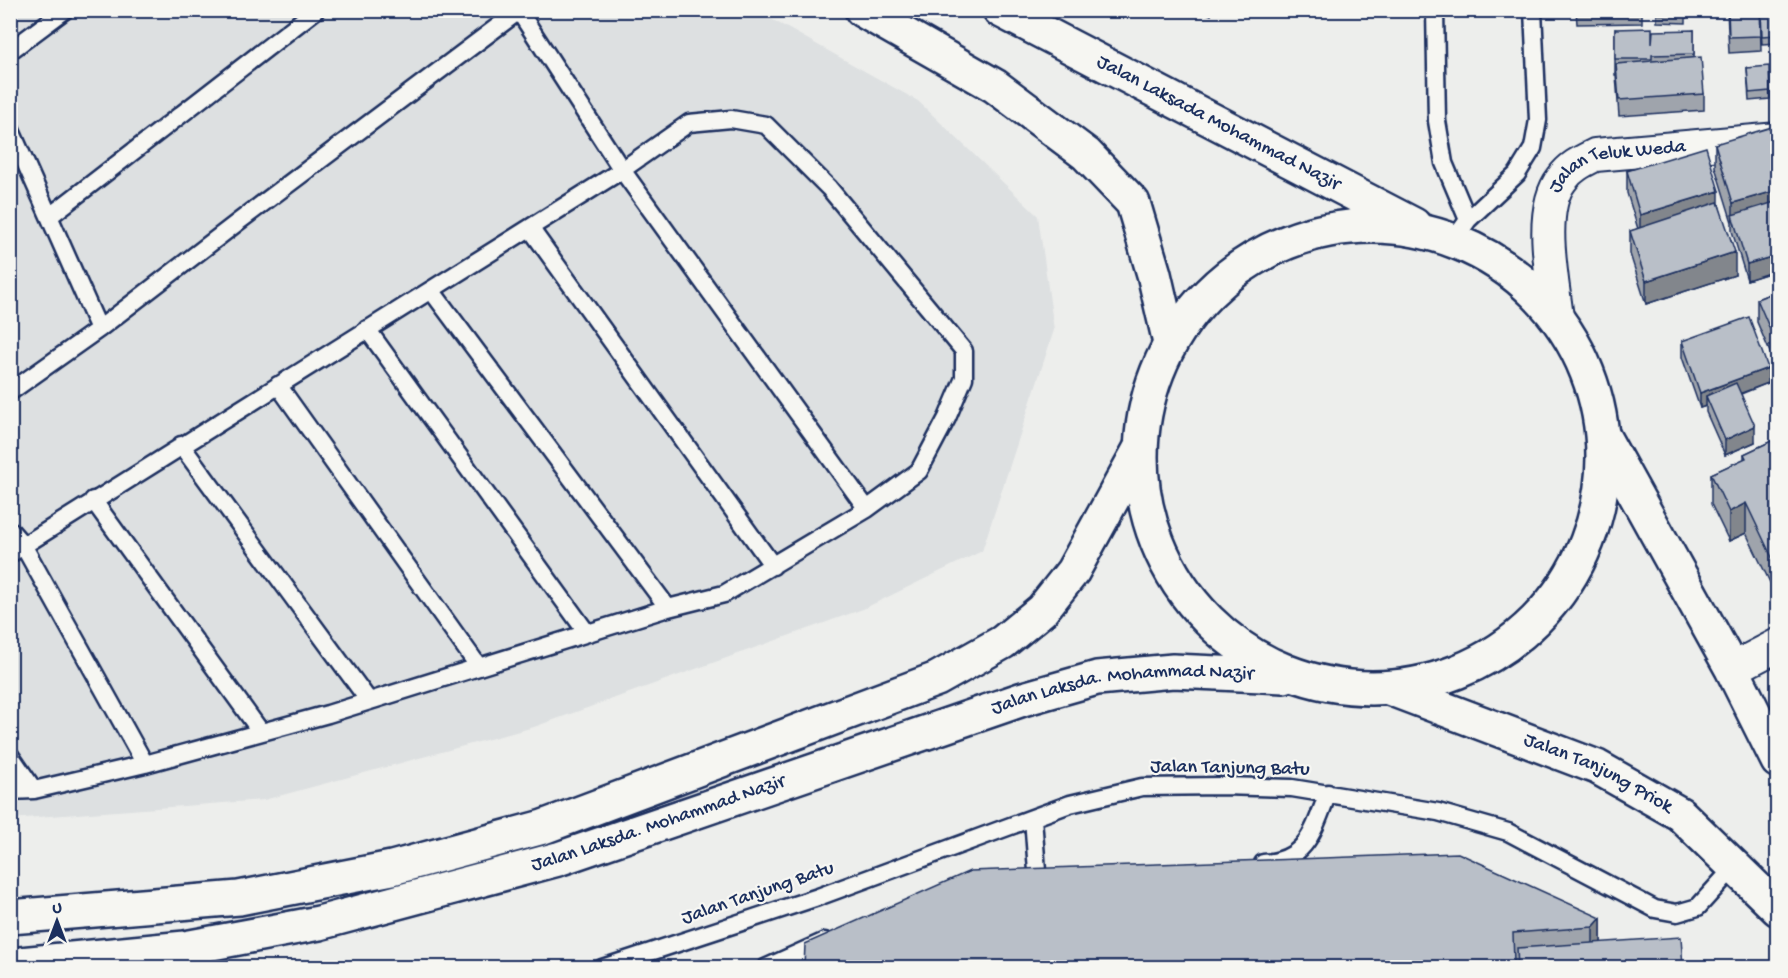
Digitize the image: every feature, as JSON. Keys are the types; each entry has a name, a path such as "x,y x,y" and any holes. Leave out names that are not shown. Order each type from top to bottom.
{"main road":[{"path":"862,10 994,86 1086,154 1133,203 1154,274 1170,343"},
{"name":"Jalan Laksada Mohammad Nazir","path":"1000,10 1453,232 1528,286 1557,318 1584,365 1595,395 1603,436"},
{"path":"1453,232 1349,228 1305,236 1264,252 1228,276 1195,307 1170,343 1154,376 1144,412 1140,449 1142,491 1152,533 1177,580 1195,607 1226,636 1262,660 1301,677 1344,686 1387,687 1433,680 1476,663 1515,638 1548,607 1574,569 1593,527 1602,483 1603,436"},
{"path":"1603,436 1732,669 1778,761"},
{"name":"Jalan Laksda. Mohammad Nazir","path":"10,917 239,898 392,868 543,827 938,679 1003,642 1042,610 1073,571 1140,449"},
{"name":"Jalan Laksda. Mohammad Nazir","path":"10,965 184,948 319,923 558,859 1023,699 1097,678 1173,671 1301,677"},
{"name":"Jalan Tanjung Priok","path":"1387,687 1597,767 1680,814 1778,909"}],"street":[{"name":"Jalan Teluk Weda","path":"1557,318 1548,218 1553,195 1561,179 1577,164 1595,155 1778,139"},
{"path":"1732,669 1778,645"}],"lane":[{"path":"10,51 65,10"},
{"path":"50,216 316,10"},
{"path":"1435,10 1439,132 1453,232"},
{"path":"1453,232 1517,174 1533,148 1538,120 1533,10"},
{"path":"10,392 99,330 238,222 520,11 622,170 867,509"},
{"path":"10,791 33,790 145,764 261,732 369,701 668,608 724,594 867,509 920,471 964,378 964,351 829,188 766,125 731,119 689,123 622,170 17,549"},
{"path":"10,128 99,330"},
{"path":"530,228 773,566"},
{"path":"431,290 668,608"},
{"path":"367,330 588,633"},
{"path":"278,385 479,667"},
{"path":"181,445 369,701"},
{"path":"93,500 261,732"},
{"path":"10,530 17,549 145,764"},
{"path":"10,755 33,790"},
{"name":"Jalan Tanjung Batu","path":"602,968 818,897 1070,804 1142,787 1293,788 1438,812 1508,832 1655,909 1677,913 1698,907 1736,866"},
{"path":"1249,863 1287,859 1300,850 1312,835 1328,793"},
{"path":"1020,872 1043,871 1033,818"},
{"path":"765,968 840,934"}],"shaded area":[{"path":"11,11 757,11 918,101 1038,216 1054,330 982,551 863,609 534,727 264,800 11,819"}],"building":[{"path":"1657,10 1686,10 1686,15 1657,14"},
{"path":"1728,10 1760,10 1761,36 1729,37"},
{"path":"1761,10 1778,10 1778,35 1762,36"},
{"path":"1652,28 1652,44 1653,31 1694,30 1694,54 1652,55 1652,59 1615,59 1615,29"},
{"path":"1701,57 1704,94 1619,100 1616,64"},
{"path":"1769,66 1770,91 1749,93 1747,68"},
{"path":"1775,126 1778,135 1778,190 1733,203 1715,144"},
{"path":"1706,147 1719,191 1640,215 1627,171"},
{"path":"1778,201 1778,255 1747,264 1732,215"},
{"path":"1718,202 1735,252 1646,281 1630,231"},
{"path":"1778,291 1778,348 1757,299"},
{"path":"1749,317 1768,368 1700,393 1682,341"},
{"path":"1736,383 1755,426 1725,440 1706,396"},
{"path":"1778,438 1778,570 1746,503 1729,512 1711,474 1746,458 1744,454"},
{"path":"1458,853 1601,918 1593,927 1513,933 1514,962 1374,968 804,968 805,944 970,871"},
{"path":"1681,937 1683,968 1518,968 1517,948"}]}
